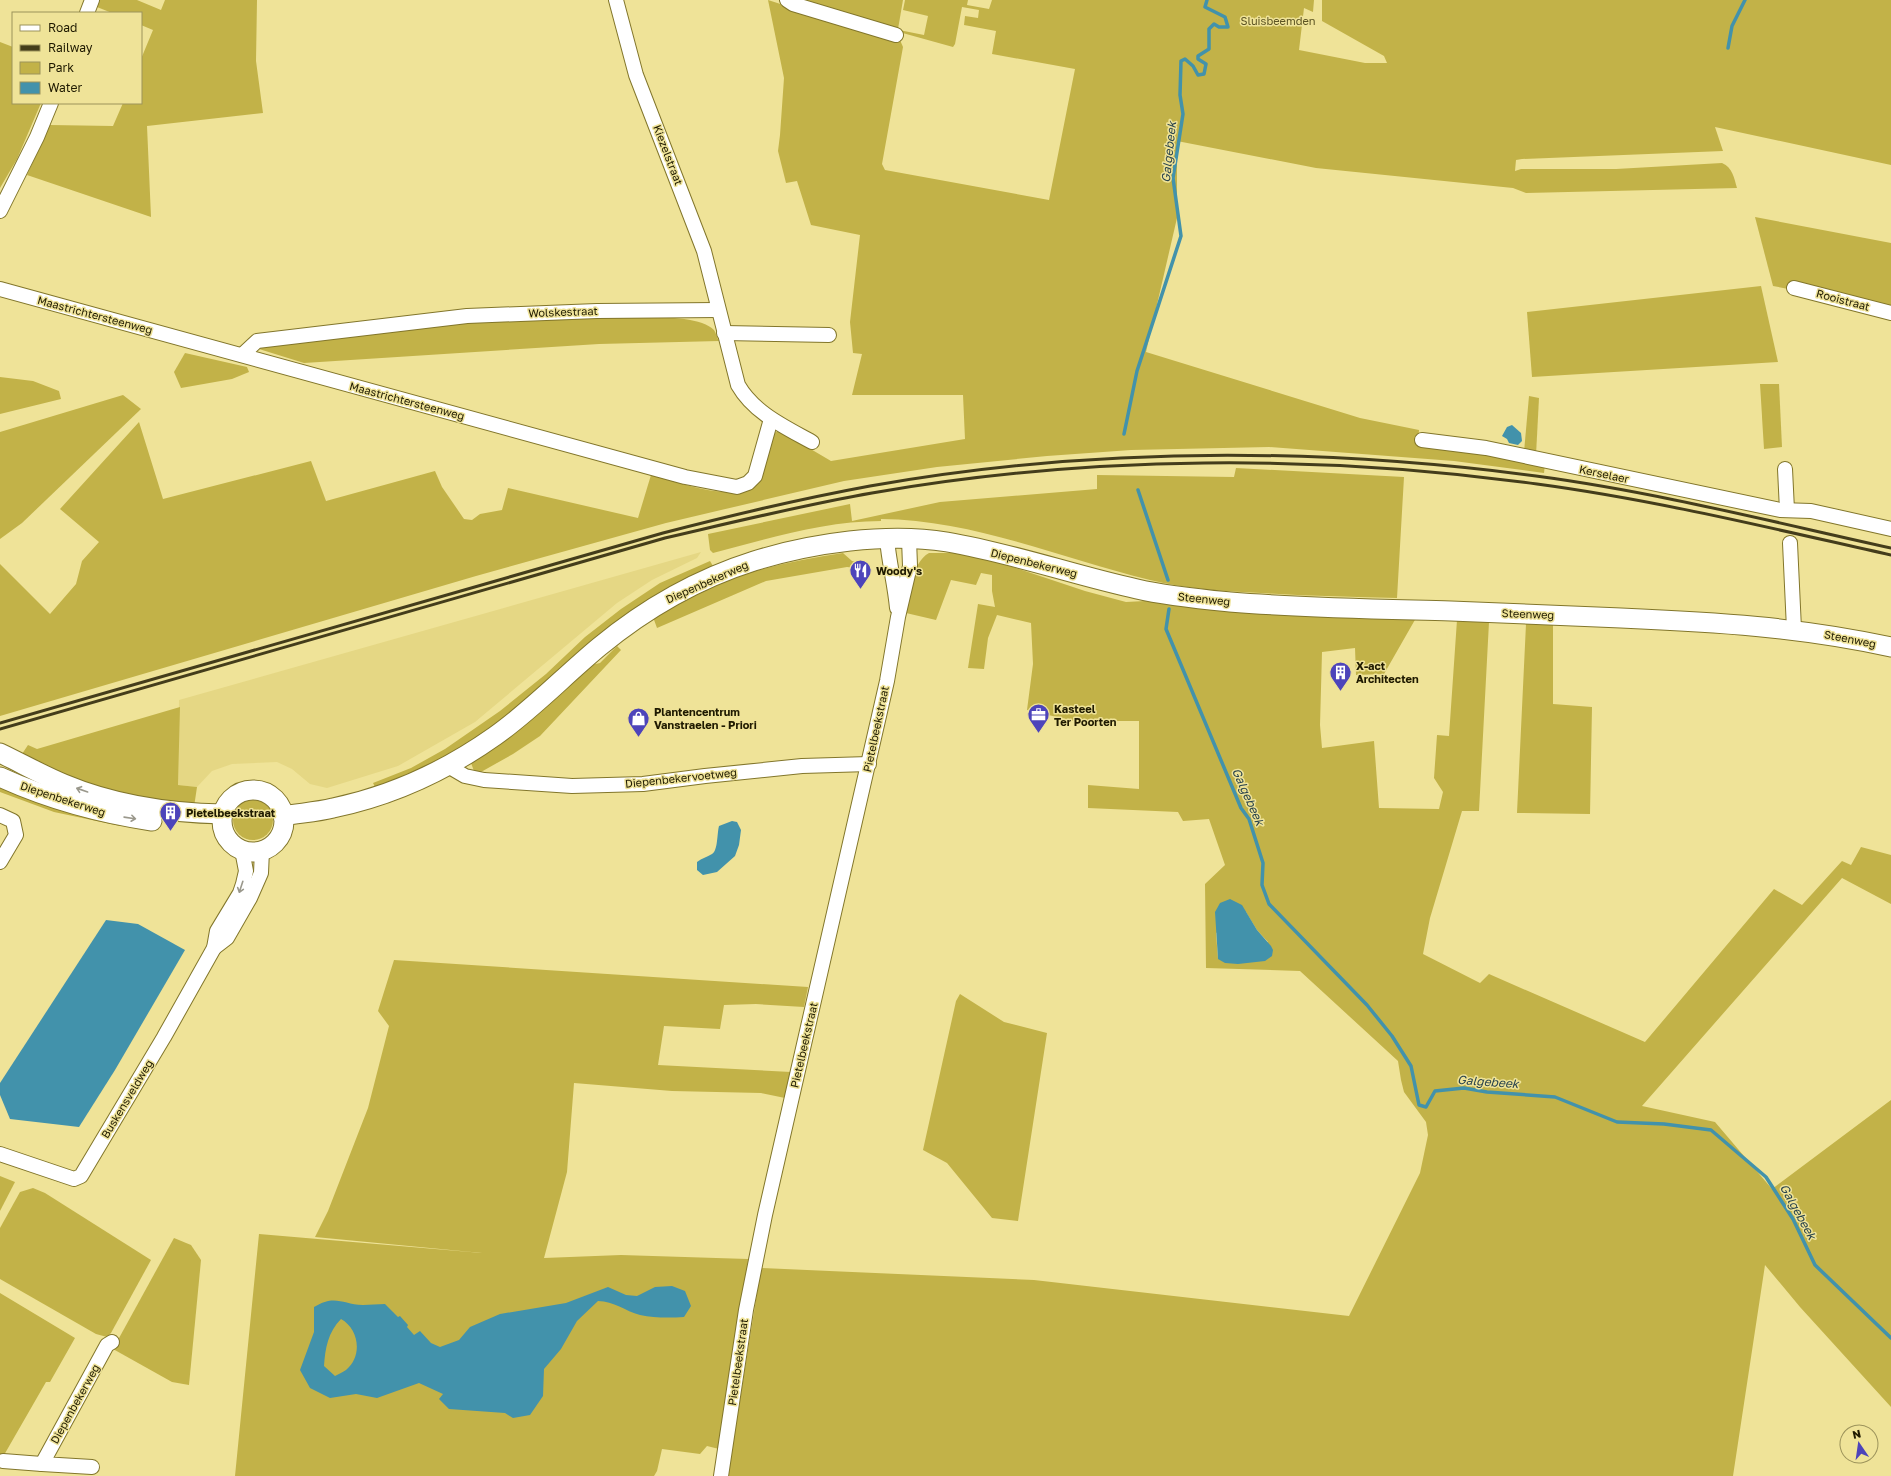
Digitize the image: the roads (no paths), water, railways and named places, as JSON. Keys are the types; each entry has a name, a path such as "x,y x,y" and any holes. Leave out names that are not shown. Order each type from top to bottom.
{"main road":[{"name":"Diepenbekerweg","path":"283,816 335,808 361,801 403,786 448,766 498,734 627,625 681,591 752,562 786,553 839,543 887,539 944,541 1028,559 1088,577 1163,595"},
{"name":"Steenweg","path":"1163,595 1230,602 1319,608 1711,622 1794,629 1891,647"},
{"name":"Diepenbekerweg","path":"0,753 64,784 104,798 151,809 199,814 223,820"},
{"name":"Diepenbekerweg","path":"0,777 45,795 117,816 165,823 223,820"},
{"path":"252,790 264,792 275,799 283,816 283,825 278,838 274,843 262,850 256,852 242,850 227,838 223,820 227,804 235,795 252,790"}],"street":[{"path":"87,12 92,0"},
{"name":"Kiezelstraat","path":"616,0 636,75 704,251 718,310"},
{"path":"787,0 793,4 896,35"},
{"path":"0,211 37,137 51,104"},
{"name":"Rooistraat","path":"1794,288 1891,313"},
{"name":"Maastrichtersteenweg","path":"0,289 685,477 737,487 748,484 755,476 771,419"},
{"name":"Wolskestraat","path":"242,355 257,341 467,316 597,310 718,310"},
{"path":"718,310 738,385 743,395 771,419 812,442"},
{"path":"724,333 829,336"},
{"name":"Kerselaer","path":"1422,440 1486,448 1780,510 1811,511 1891,529"},
{"path":"1785,469 1787,510"},
{"name":"Pietelbeekstraat","path":"887,539 898,617"},
{"name":"Pietelbeekstraat","path":"721,1476 746,1310 765,1215 869,764 898,617 910,566 909,540"},
{"path":"1790,543 1794,629"},
{"name":"Diepenbekervoetweg","path":"448,766 465,776 484,780 572,786 643,784 802,766 869,764"},
{"path":"0,815 13,822 16,835 0,862"},
{"name":"Buskensveldweg","path":"0,1154 74,1179 81,1176 164,1037 214,948 217,931 240,893 246,871 242,850"},
{"name":"Buskensveldweg","path":"214,948 226,938 250,898 261,873 262,850"},
{"name":"Diepenbekerweg","path":"42,1464 110,1344"},
{"path":"3,1461 92,1467"}],"water":[{"path":"1512,425 1521,433 1522,441 1518,445 1509,443 1507,439 1502,436 1507,427"},
{"path":"732,821 737,822 741,830 739,845 735,856 717,872 703,875 697,870 697,862 714,852 719,826"},
{"path":"1230,899 1242,905 1257,930 1271,946 1273,950 1272,956 1265,961 1238,964 1225,963 1218,959 1215,912 1220,903"},
{"path":"106,920 138,924 185,950 115,1070 79,1127 10,1119 0,1095 0,1083"},
{"path":"672,1286 685,1291 691,1306 684,1317 662,1318 645,1316 614,1304 598,1301 577,1321 561,1349 544,1369 543,1396 530,1415 513,1418 505,1413 449,1409 439,1399 443,1394 419,1383 377,1398 356,1394 330,1398 310,1388 300,1370 314,1332 314,1307 328,1301 333,1300 363,1305 385,1304 398,1317 400,1316 414,1335 420,1331 431,1343 440,1347 459,1340 470,1327 500,1314 566,1303 608,1287 626,1295 637,1296 655,1287","holes":["341,1319 347,1323 355,1336 357,1350 355,1358 346,1370 335,1376 324,1366 326,1347 333,1329"]}],"waterway":[{"name":"Galgebeek","path":"1124,434 1137,371 1181,236 1173,178 1183,114 1180,95 1181,61 1185,59 1193,66 1198,75 1204,74 1206,64 1198,59 1198,56 1209,49 1209,29 1214,24 1219,27 1228,27 1225,17 1205,7 1207,0"},
{"path":"1728,48 1732,26 1745,0"},
{"name":"Galgebeek","path":"1138,490 1168,580"},
{"name":"Galgebeek","path":"1169,609 1166,629 1241,808 1249,819 1263,863 1262,885 1269,904 1367,1005 1392,1036 1411,1066 1419,1105 1426,1107 1435,1091 1464,1088 1487,1092 1555,1097 1617,1122 1664,1124 1711,1130 1766,1177 1793,1219 1815,1265 1891,1338"}],"railway":[{"path":"0,723 663,533 792,502 870,486 953,473 1036,464 1119,458 1287,456 1370,460 1453,467 1536,476 1626,490 1714,508 1891,548"},
{"path":"0,729 665,538 794,508 872,493 954,480 1037,471 1204,463 1372,467 1455,474 1537,484 1626,498 1891,555"}],"place":[{"name":"Woody's","path":"860,590"},
{"name":"X-act Architecten","path":"1340,692"},
{"name":"Kasteel Ter Poorten","path":"1039,734"},
{"name":"Plantencentrum Vanstraelen - Priori","path":"639,738"},
{"name":"Pietelbeekstraat","path":"170,832"}],"park label":[{"name":"Sluisbeemden","path":"1278,21"}]}
